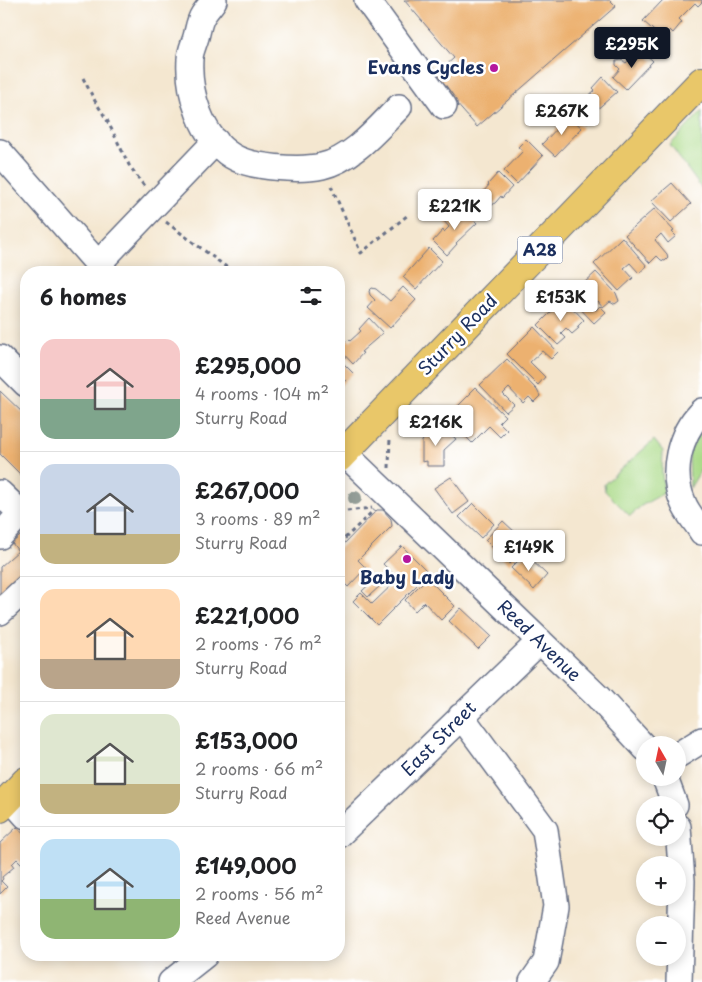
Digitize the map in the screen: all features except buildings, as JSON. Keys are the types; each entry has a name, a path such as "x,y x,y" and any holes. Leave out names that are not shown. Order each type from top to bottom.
{"highway":[{"name":"Sturry Road","path":"345,452 702,81"}],"street":[{"path":"214,0 202,16 190,57 192,92 201,120 216,141 232,156 257,164 292,169 322,166 338,159 366,141 399,107"},
{"path":"366,0 444,106"},
{"path":"104,266 153,207 216,141"},
{"path":"0,152 100,266"},
{"path":"0,358 20,378"},
{"path":"702,411 687,432 678,453 677,477 683,502 702,532"},
{"name":"Reed Avenue","path":"345,461 379,505 540,641 598,697 636,738"},
{"path":"0,493 20,512"},
{"path":"0,536 20,514"},
{"name":"East Street","path":"345,830 540,641"},
{"path":"461,716 545,830 556,906 546,962 532,982"},
{"path":"686,750 702,740"},
{"path":"679,846 682,881 679,982"},
{"path":"171,982 197,961"}],"path":[{"path":"83,78 153,207 226,266"},
{"path":"322,166 361,253 408,215"},
{"path":"345,537 379,505 390,430 377,419"},
{"path":"345,511 379,505"}],"green space":[{"path":"702,111 702,189 670,145"},
{"path":"699,432 702,435 702,468 690,488 689,454"},
{"path":"654,440 663,451 664,493 641,506 630,516 605,491 604,484"}],"place":[{"name":"Evans Cycles","path":"494,68"},
{"name":"Baby Lady","path":"407,559"}]}
